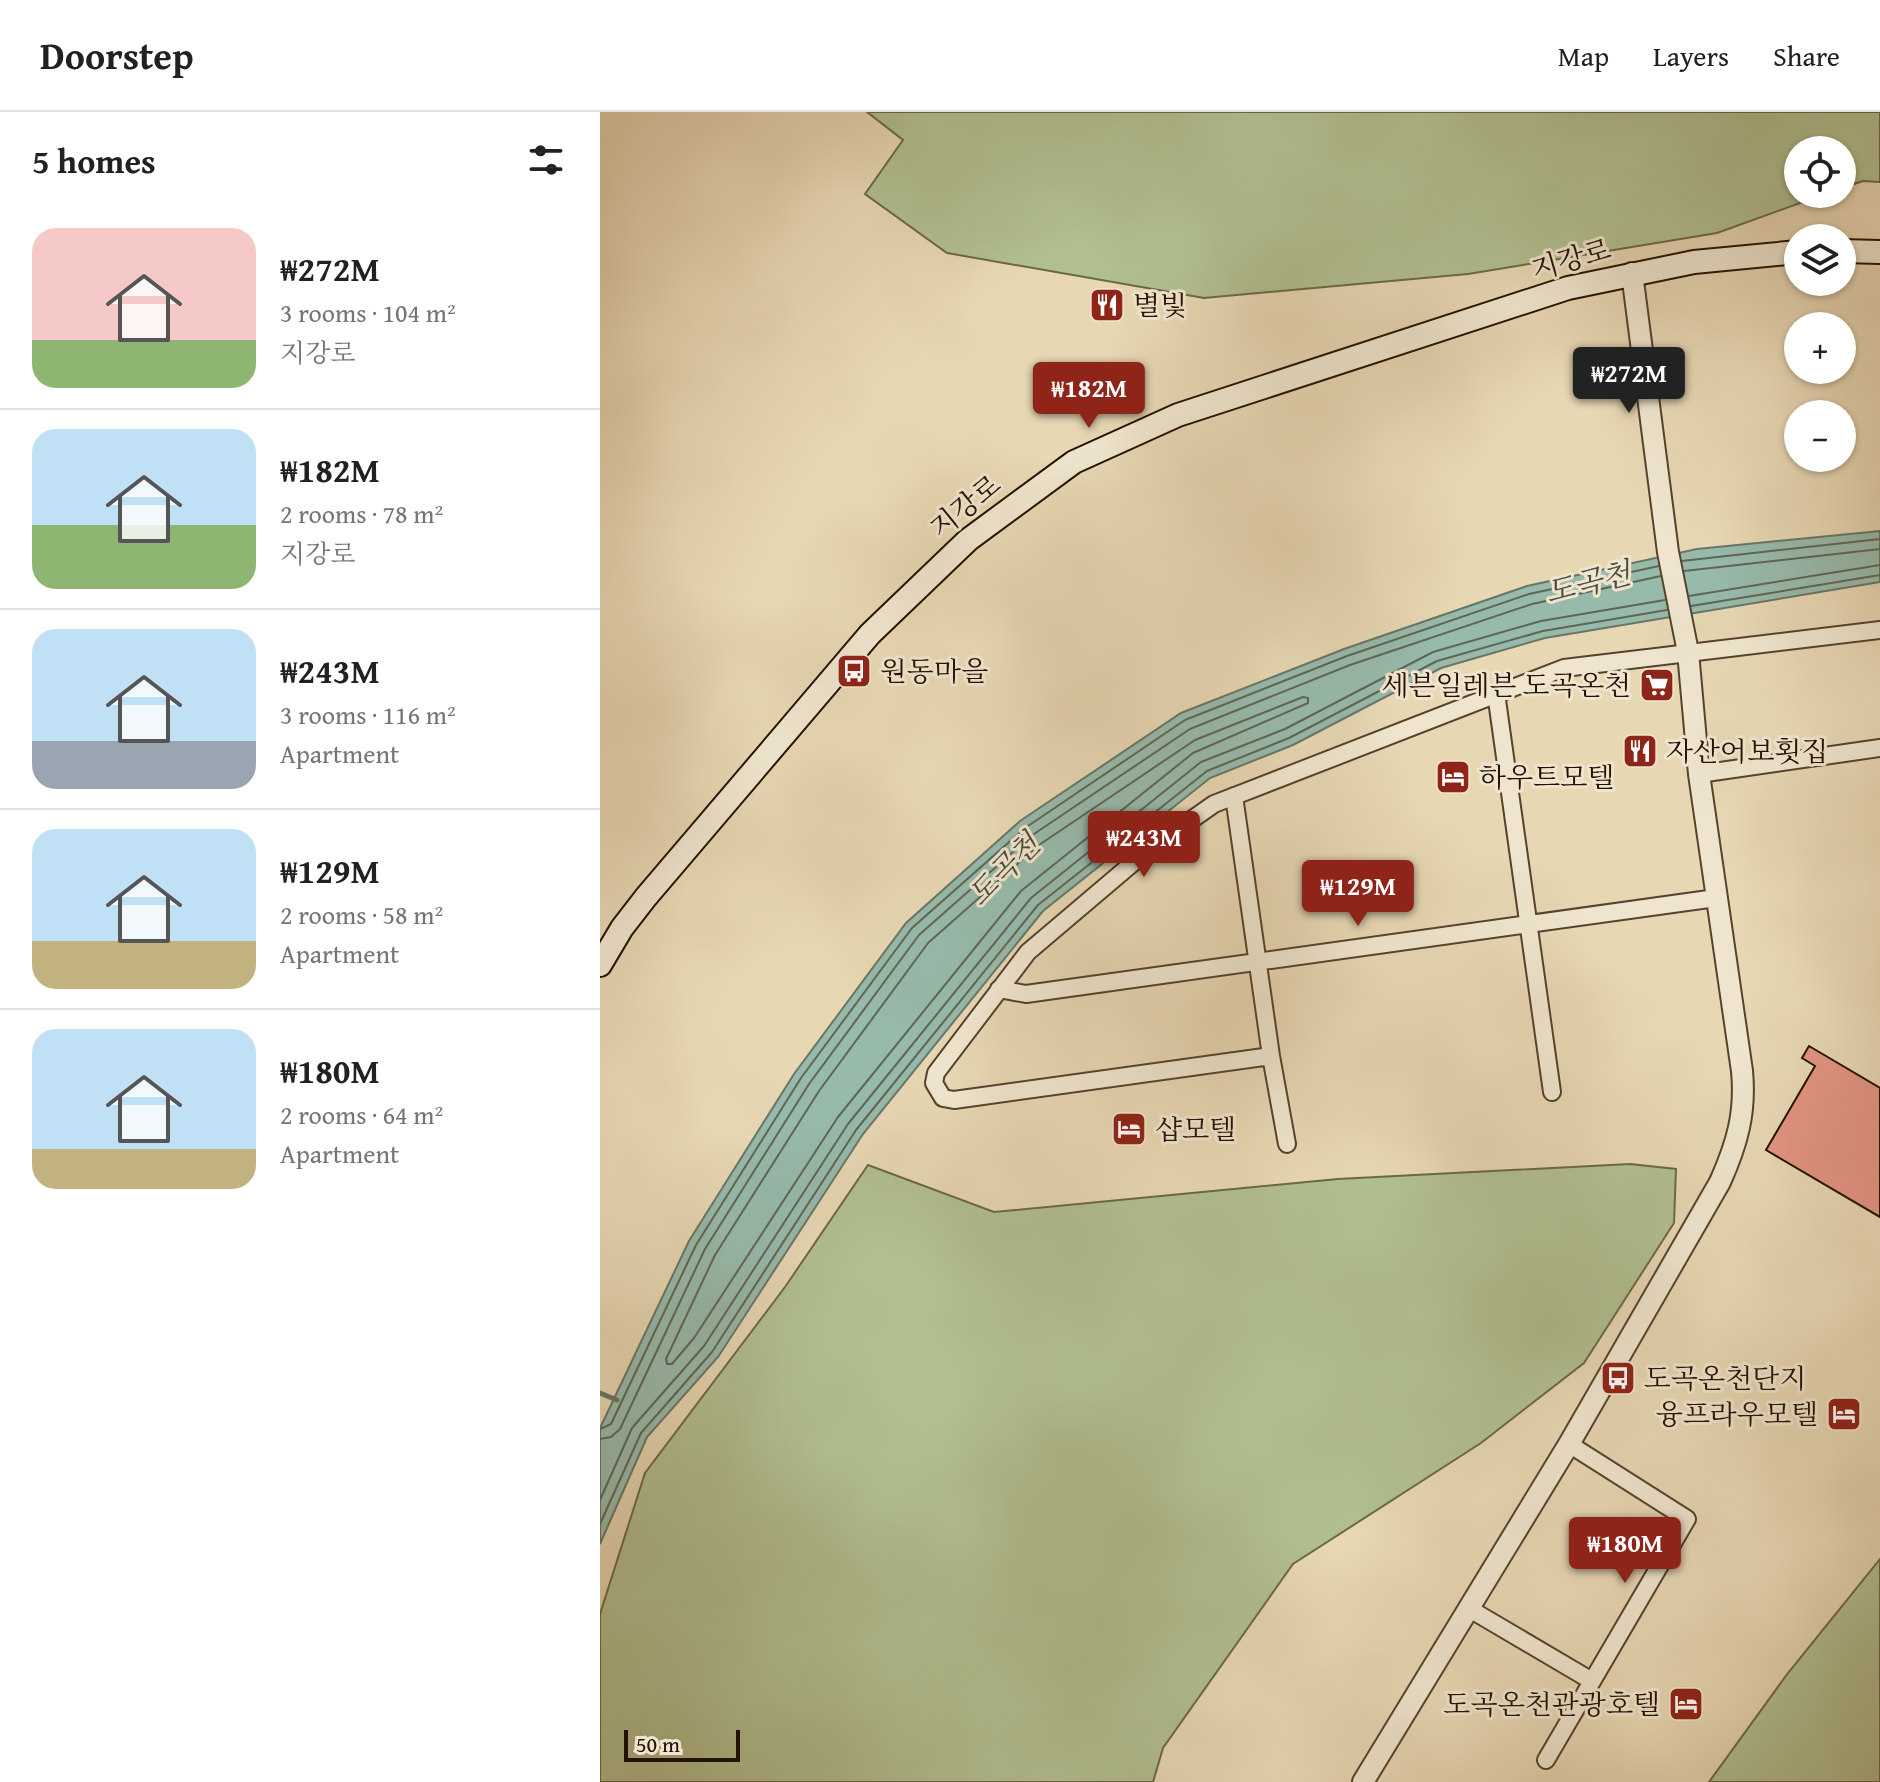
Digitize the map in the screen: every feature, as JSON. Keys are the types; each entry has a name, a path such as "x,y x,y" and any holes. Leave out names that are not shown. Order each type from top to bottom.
{"main road":[{"path":"1856,251 1880,252"},
{"name":"지강로","path":"600,965 622,928 646,897 870,634 968,540 1074,462 1178,415 1568,288 1694,262 1784,253"}],"street":[{"path":"1363,1782 1569,1444 1720,1182 1738,1140 1744,1114 1742,1071 1699,774 1688,652 1668,552 1632,273"},
{"path":"1271,1056 954,1100 943,1098 934,1083 936,1073 1028,952 1147,851 1214,804 1564,668 1880,630"},
{"path":"1496,693 1552,1092"},
{"path":"1699,774 1880,748"},
{"path":"1234,796 1271,1056 1287,1144"},
{"path":"999,989 1026,994 1716,898"},
{"path":"1546,1760 1687,1519 1569,1444"},
{"path":"1468,1608 1592,1681"}],"green space":[{"path":"867,112 1880,112 1880,182 1856,183 1856,136 1784,136 1786,208 1717,233 1468,274 1204,298 947,253 865,194 903,140"},
{"path":"1630,1164 1676,1169 1674,1223 1584,1363 1481,1443 1293,1564 1163,1748 1153,1782 600,1782 600,1614 645,1473 785,1287 868,1165 994,1212 1338,1179"},
{"path":"1880,1559 1880,1782 1709,1782 1788,1673"}],"water":[{"name":"도곡천","path":"1880,531 1880,582 1545,638 1441,668 1293,745 1210,778 1043,911 863,1134 718,1357 647,1437 600,1544 600,1428 689,1241 794,1074 906,923 1020,821 1181,713 1344,649 1527,586 1697,549"}],"building":[{"path":"1809,1046 1880,1088 1880,1217 1766,1150 1815,1066 1802,1058"}],"waterway":[{"path":"600,1393 617,1400"}],"place":[{"name":"별빛","path":"1107,305"},
{"name":"원동마을","path":"854,671"},
{"name":"세븐일레븐 도곡온천","path":"1657,685"},
{"name":"자산어보횟집","path":"1640,751"},
{"name":"하우트모텔","path":"1453,777"},
{"name":"샵모텔","path":"1129,1129"},
{"name":"도곡온천단지","path":"1618,1378"},
{"name":"융프라우모텔","path":"1844,1414"},
{"name":"도곡온천관광호텔","path":"1686,1704"}]}
